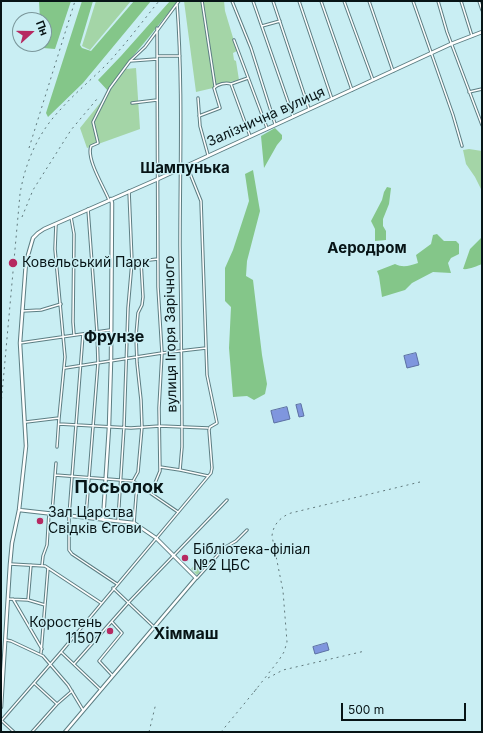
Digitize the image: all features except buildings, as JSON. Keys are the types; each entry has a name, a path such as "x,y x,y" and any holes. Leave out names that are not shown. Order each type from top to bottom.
{"street":[{"path":"103,520 109,427 111,361 112,203 99,181 90,154 91,146 98,143 93,122 110,88 130,61 145,47 157,28 179,1"},
{"path":"199,116 220,108 214,90 215,86 202,1"},
{"path":"232,1 251,48 275,124"},
{"path":"253,1 292,116"},
{"path":"273,1 309,109"},
{"path":"299,1 332,98"},
{"path":"321,1 352,90"},
{"path":"344,1 373,80"},
{"path":"368,1 393,71"},
{"path":"413,1 453,114 462,146"},
{"path":"438,1 451,44 482,125"},
{"path":"460,1 472,36"},
{"path":"479,1 482,10"},
{"name":"вулиця Ігоря Зарічного","path":"177,4 180,56 181,168 180,246 182,447 180,470"},
{"path":"262,26 280,21"},
{"path":"151,493 160,474 159,408 162,353 158,287 157,28"},
{"name":"Залізнична вулиця","path":"22,312 26,262 33,238 38,233 451,44 482,32"},
{"path":"234,40 267,128"},
{"path":"158,56 180,56"},
{"path":"130,61 158,59"},
{"path":"215,86 226,83 231,84 248,78"},
{"path":"231,84 250,136"},
{"path":"470,92 482,89"},
{"path":"198,98 200,126 208,155"},
{"path":"132,103 158,100"},
{"path":"59,424 109,427 160,426 209,428 218,423 208,382 201,201 187,166"},
{"path":"118,521 124,427 128,308 132,262 129,191"},
{"path":"86,518 98,363 88,209"},
{"path":"71,217 73,220 74,234 74,335"},
{"path":"56,224 55,249 64,337 65,368 57,447"},
{"path":"132,262 158,259"},
{"path":"133,481 138,472 142,427 141,394 136,357 137,319 138,313 142,306 143,297 141,261"},
{"path":"1,707 12,543 19,510 26,447 26,422 20,343 22,312 41,310 61,304"},
{"path":"20,343 110,330"},
{"path":"83,334 69,516 69,550 70,553 117,584"},
{"path":"65,368 182,350 206,348"},
{"path":"26,422 59,418"},
{"path":"14,732 1,721 61,652 208,476 212,468 209,428"},
{"path":"42,566 43,556 47,545 56,463"},
{"path":"160,467 208,476"},
{"path":"55,476 133,481 178,512"},
{"path":"134,523 137,484"},
{"path":"74,664 128,603 174,557 226,500"},
{"path":"19,510 134,523 156,538 196,578"},
{"path":"65,732 196,578 224,548 236,541 247,530"},
{"path":"10,564 42,566 48,568 102,603"},
{"path":"28,600 31,565"},
{"path":"41,654 48,568"},
{"path":"113,588 154,627"},
{"path":"8,599 28,600 45,605"},
{"path":"13,599 42,650"},
{"path":"112,622 122,633 99,660 113,676"},
{"path":"6,640 41,654 57,670 72,690 83,710"},
{"path":"61,652 100,690"},
{"path":"34,683 56,704"},
{"path":"32,732 56,704 72,690"}],"green space":[{"path":"39,1 71,1 55,49 52,49 52,12 40,12"},
{"path":"82,1 93,1 80,45 82,48 91,51 134,1 151,1 83,83 48,117 46,113"},
{"path":"96,1 131,1 90,50 82,46"},
{"path":"170,1 178,1 127,63 126,69 109,92 98,80"},
{"path":"184,1 224,1 225,11 237,51 233,53 239,80 216,85 213,88 196,92"},
{"path":"136,68 140,129 87,148 80,128 126,69"},
{"path":"275,128 282,135 282,139 264,168 261,136"},
{"path":"469,149 482,151 482,191 466,164 463,150"},
{"path":"253,170 260,211 247,261 246,276 253,280 267,384 265,394 254,400 247,396 233,397 229,348 231,307 225,301 225,268 233,250 249,201 245,174"},
{"path":"387,187 391,188 389,204 383,219 383,226 386,231 386,240 375,241 375,229 371,221"},
{"path":"437,234 444,241 456,241 459,244 459,254 451,258 448,263 451,273 433,272 412,283 405,290 382,297 377,271 395,264 406,266 418,263 416,255 431,244 433,235"},
{"path":"481,238 482,264 463,269 470,249"},
{"path":"198,560 203,564 199,569 201,571 197,575 191,569"}],"water":[{"path":"416,353 419,365 407,368 404,356"},
{"path":"301,404 304,416 299,417 296,405"},
{"path":"287,407 290,419 274,423 271,411"},
{"path":"327,643 329,650 315,654 313,647"}],"railway":[{"path":"29,148 75,1"},
{"path":"1,405 20,194 29,160 45,128 52,119 113,57 159,1"},
{"path":"22,217 33,190 71,130 97,99"},
{"path":"254,692 279,660 284,652 287,642 283,591 272,536 274,528 278,522 291,513 420,482"},
{"path":"268,678 283,670 365,651"},
{"path":"221,732 258,687"},
{"path":"149,732 156,703"}],"place":[{"name":"Ковельський Парк","path":"13,263"},
{"name":"Зал Царства Свідків Єгови","path":"40,521"},
{"name":"Бібліотека-філіал №2 ЦБС","path":"185,558"},
{"name":"Коростень 11507","path":"110,631"}],"district":[{"name":"Шампунька","path":"185,168"},
{"name":"Аеродром","path":"367,248"},
{"name":"Фрунзе","path":"114,337"},
{"name":"Посьолок","path":"119,488"},
{"name":"Хіммаш","path":"186,634"}]}
